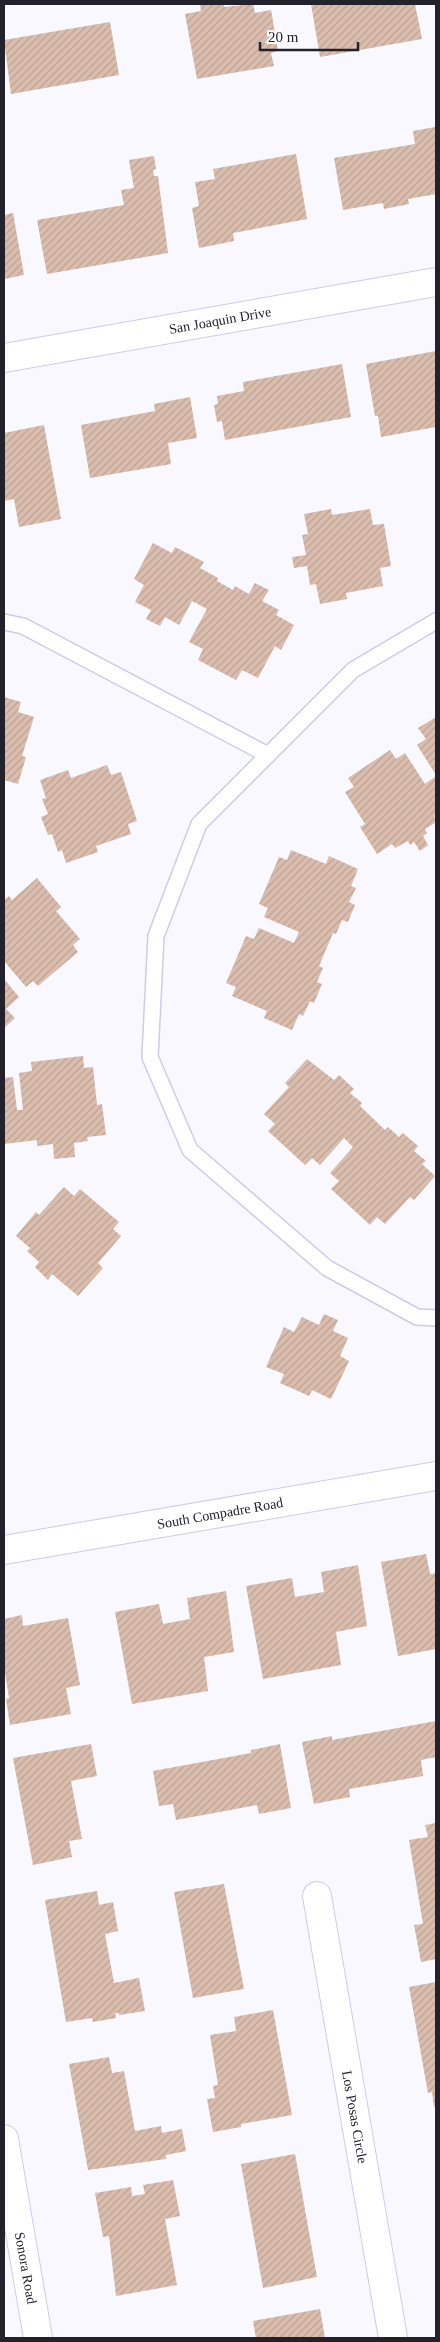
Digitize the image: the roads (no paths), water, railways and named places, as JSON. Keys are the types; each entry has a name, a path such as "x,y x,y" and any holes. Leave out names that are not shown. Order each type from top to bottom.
{"street":[{"name":"San Joaquin Drive","path":"4,358 436,282"},
{"name":"South Compadre Road","path":"4,1550 436,1476"},
{"name":"Los Posas Circle","path":"316,1896 393,2338"},
{"name":"Sonora Road","path":"4,2139 38,2338"}],"lane":[{"path":"436,621 353,670 199,824 156,936 150,1056 190,1150 327,1268 417,1317 436,1318"},
{"path":"4,622 23,626 268,756"}]}
